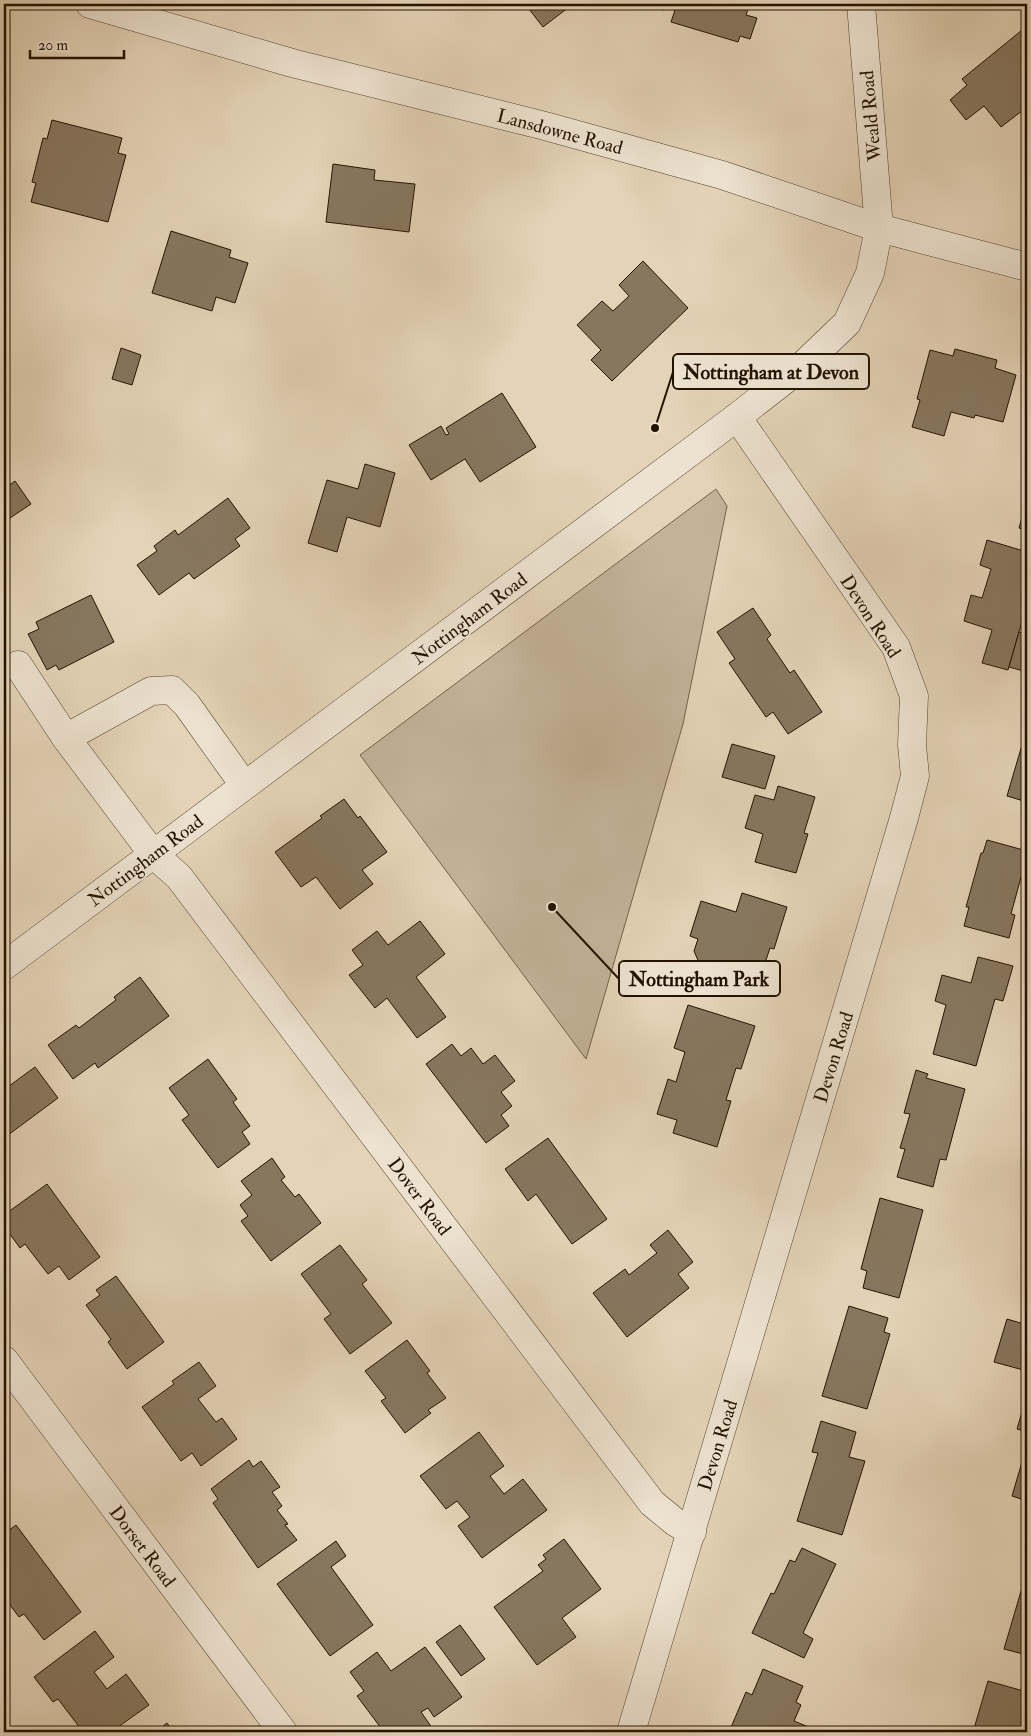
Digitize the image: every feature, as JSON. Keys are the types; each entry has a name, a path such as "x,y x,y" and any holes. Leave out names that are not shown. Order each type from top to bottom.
{"street":[{"name":"Lansdowne Road","path":"90,4 292,64 545,126 722,175 879,228 1027,267"},
{"name":"Weald Road","path":"861,4 879,228"},
{"name":"Nottingham Road","path":"4,966 800,368 846,323 870,273 879,228"},
{"name":"Devon Road","path":"631,1732 692,1532 915,776 912,745 914,696 896,648 737,417"},
{"name":"Dover Road","path":"18,665 66,738 153,854 179,877 652,1503 675,1522 692,1532"},
{"path":"66,738 151,691 172,690 187,705 244,786"},
{"name":"Dorset Road","path":"4,1360 283,1732"}],"shaded area":[{"path":"716,489 727,506 683,724 586,1059 360,755"}],"building":[{"path":"525,4 573,4 543,27"},
{"path":"643,4 666,4 664,10"},
{"path":"677,4 750,4 746,15 757,18 750,39 740,36 738,42 671,22"},
{"path":"1027,26 1027,107 1001,127 984,106 966,120 950,100 967,85 962,79"},
{"path":"52,120 122,138 118,153 126,155 108,222 31,202 36,183 32,182 43,138 47,139"},
{"path":"333,164 375,170 374,180 415,184 409,232 326,222"},
{"path":"171,231 231,250 229,257 248,263 235,303 216,297 212,311 152,293"},
{"path":"643,261 688,308 612,381 591,360 601,350 577,325 602,301 613,311 629,296 619,285"},
{"path":"121,348 141,355 132,385 112,379"},
{"path":"955,349 997,360 995,368 1016,375 1003,422 975,415 974,418 951,412 944,436 912,427 920,400 917,399 930,350 953,356"},
{"path":"502,393 536,447 480,482 465,459 431,480 409,445 441,426 446,435 449,434 446,428"},
{"path":"365,464 395,473 380,527 347,517 337,552 308,543 327,480 358,489"},
{"path":"15,481 31,504 4,522 4,489"},
{"path":"228,498 250,528 235,539 240,546 194,579 189,573 159,595 137,565 157,551 154,546 175,530 178,535"},
{"path":"1027,500 1027,531 1019,528"},
{"path":"987,540 1027,552 1027,604 1008,670 982,663 992,630 964,621 971,595 982,598 991,569 980,565"},
{"path":"91,595 114,642 59,670 56,665 47,670 28,634 39,629 36,622"},
{"path":"753,608 771,635 767,639 790,673 794,670 822,712 788,734 773,712 766,717 729,663 735,659 717,632"},
{"path":"1019,632 1027,635 1027,672 1009,667"},
{"path":"1027,728 1027,802 1007,796"},
{"path":"732,744 775,756 765,789 722,777"},
{"path":"778,786 815,797 804,833 808,834 796,873 755,862 763,834 745,828 755,795 774,800"},
{"path":"344,799 358,818 360,816 387,852 362,870 373,884 340,909 316,877 301,887 275,852 322,818 320,816"},
{"path":"987,840 1027,851 1027,871 1023,870 1011,914 1015,915 1009,938 964,926 969,907 966,907 981,853 983,853"},
{"path":"742,893 787,907 774,949 770,948 753,993 715,981 718,971 700,965 694,951 698,939 690,936 701,901 736,912"},
{"path":"420,921 445,954 416,977 446,1017 417,1038 387,998 375,1008 349,975 363,965 352,950 377,931 388,945"},
{"path":"978,957 1013,966 1003,1001 995,999 976,1066 933,1054 946,1005 935,1001 942,975 971,983"},
{"path":"140,977 169,1016 98,1068 95,1063 73,1079 48,1045 76,1025 79,1028 116,1000 114,997"},
{"path":"688,1005 755,1026 741,1069 736,1068 726,1100 731,1101 717,1147 673,1133 677,1120 657,1114 668,1079 676,1082 685,1052 674,1048"},
{"path":"452,1044 461,1056 471,1048 483,1064 495,1055 515,1081 501,1092 512,1106 501,1115 509,1126 486,1143 426,1064"},
{"path":"208,1059 237,1099 233,1102 250,1126 242,1132 250,1144 218,1168 182,1120 189,1115 169,1088"},
{"path":"35,1067 58,1098 4,1138 4,1087 5,1089"},
{"path":"916,1070 928,1074 926,1078 965,1089 946,1160 940,1159 933,1187 897,1177 905,1149 900,1148 910,1114 904,1113"},
{"path":"548,1138 607,1219 572,1244 536,1194 528,1201 505,1169"},
{"path":"272,1158 285,1177 281,1180 295,1197 299,1194 321,1223 271,1261 241,1221 248,1216 240,1205 252,1195 241,1181"},
{"path":"47,1184 100,1257 69,1280 59,1266 48,1274 25,1244 20,1248 4,1226 4,1215"},
{"path":"880,1198 923,1210 899,1298 863,1288 867,1271 861,1269"},
{"path":"668,1230 693,1262 678,1274 689,1288 627,1337 593,1293 625,1269 629,1275 657,1253 650,1245"},
{"path":"340,1245 367,1280 362,1284 392,1323 350,1354 324,1319 331,1314 301,1274"},
{"path":"116,1276 164,1342 127,1369 108,1342 111,1339 86,1305 100,1295 96,1290"},
{"path":"849,1306 888,1318 884,1332 890,1334 867,1409 822,1396"},
{"path":"1007,1319 1027,1325 1027,1371 994,1362"},
{"path":"407,1340 430,1371 427,1373 446,1398 428,1410 431,1413 405,1433 381,1401 386,1398 365,1371"},
{"path":"199,1362 216,1386 198,1399 216,1422 222,1418 237,1439 201,1466 192,1453 181,1461 142,1407 174,1384 172,1381"},
{"path":"1027,1395 1027,1432 1017,1429"},
{"path":"821,1421 856,1432 849,1457 865,1461 842,1535 797,1521 818,1453 812,1452"},
{"path":"479,1432 504,1466 490,1476 504,1494 523,1479 547,1510 482,1558 458,1526 470,1517 457,1501 446,1509 420,1476"},
{"path":"1027,1445 1027,1501 1012,1496"},
{"path":"249,1460 253,1467 261,1461 280,1487 272,1492 282,1506 277,1510 288,1524 285,1525 297,1540 258,1568 213,1503 218,1499 211,1489"},
{"path":"16,1525 81,1612 44,1640 24,1614 19,1617 4,1597 4,1534"},
{"path":"564,1539 601,1589 562,1618 576,1637 537,1665 494,1607 543,1571 538,1565 546,1559 543,1555"},
{"path":"336,1541 346,1556 331,1567 373,1625 330,1656 277,1584"},
{"path":"802,1548 836,1564 803,1633 813,1639 804,1658 752,1633 771,1593 774,1594 790,1560 795,1562"},
{"path":"1027,1571 1027,1655 1004,1649"},
{"path":"460,1625 485,1659 461,1676 436,1642"},
{"path":"95,1631 114,1657 94,1672 107,1689 126,1674 149,1705 111,1732 83,1732 58,1699 53,1702 34,1677"},
{"path":"425,1647 462,1697 434,1717 428,1708 421,1712 435,1732 384,1732 357,1696 364,1691 350,1672 377,1652 391,1671"},
{"path":"763,1669 803,1686 796,1702 801,1705 794,1721 811,1728 809,1732 729,1732 746,1692 752,1695"},
{"path":"988,1681 1027,1692 1027,1732 973,1732"},
{"path":"167,1723 173,1732 155,1732"}],"place":[{"name":"Nottingham at Devon","path":"655,428"},
{"name":"Nottingham Park","path":"552,907"}]}
